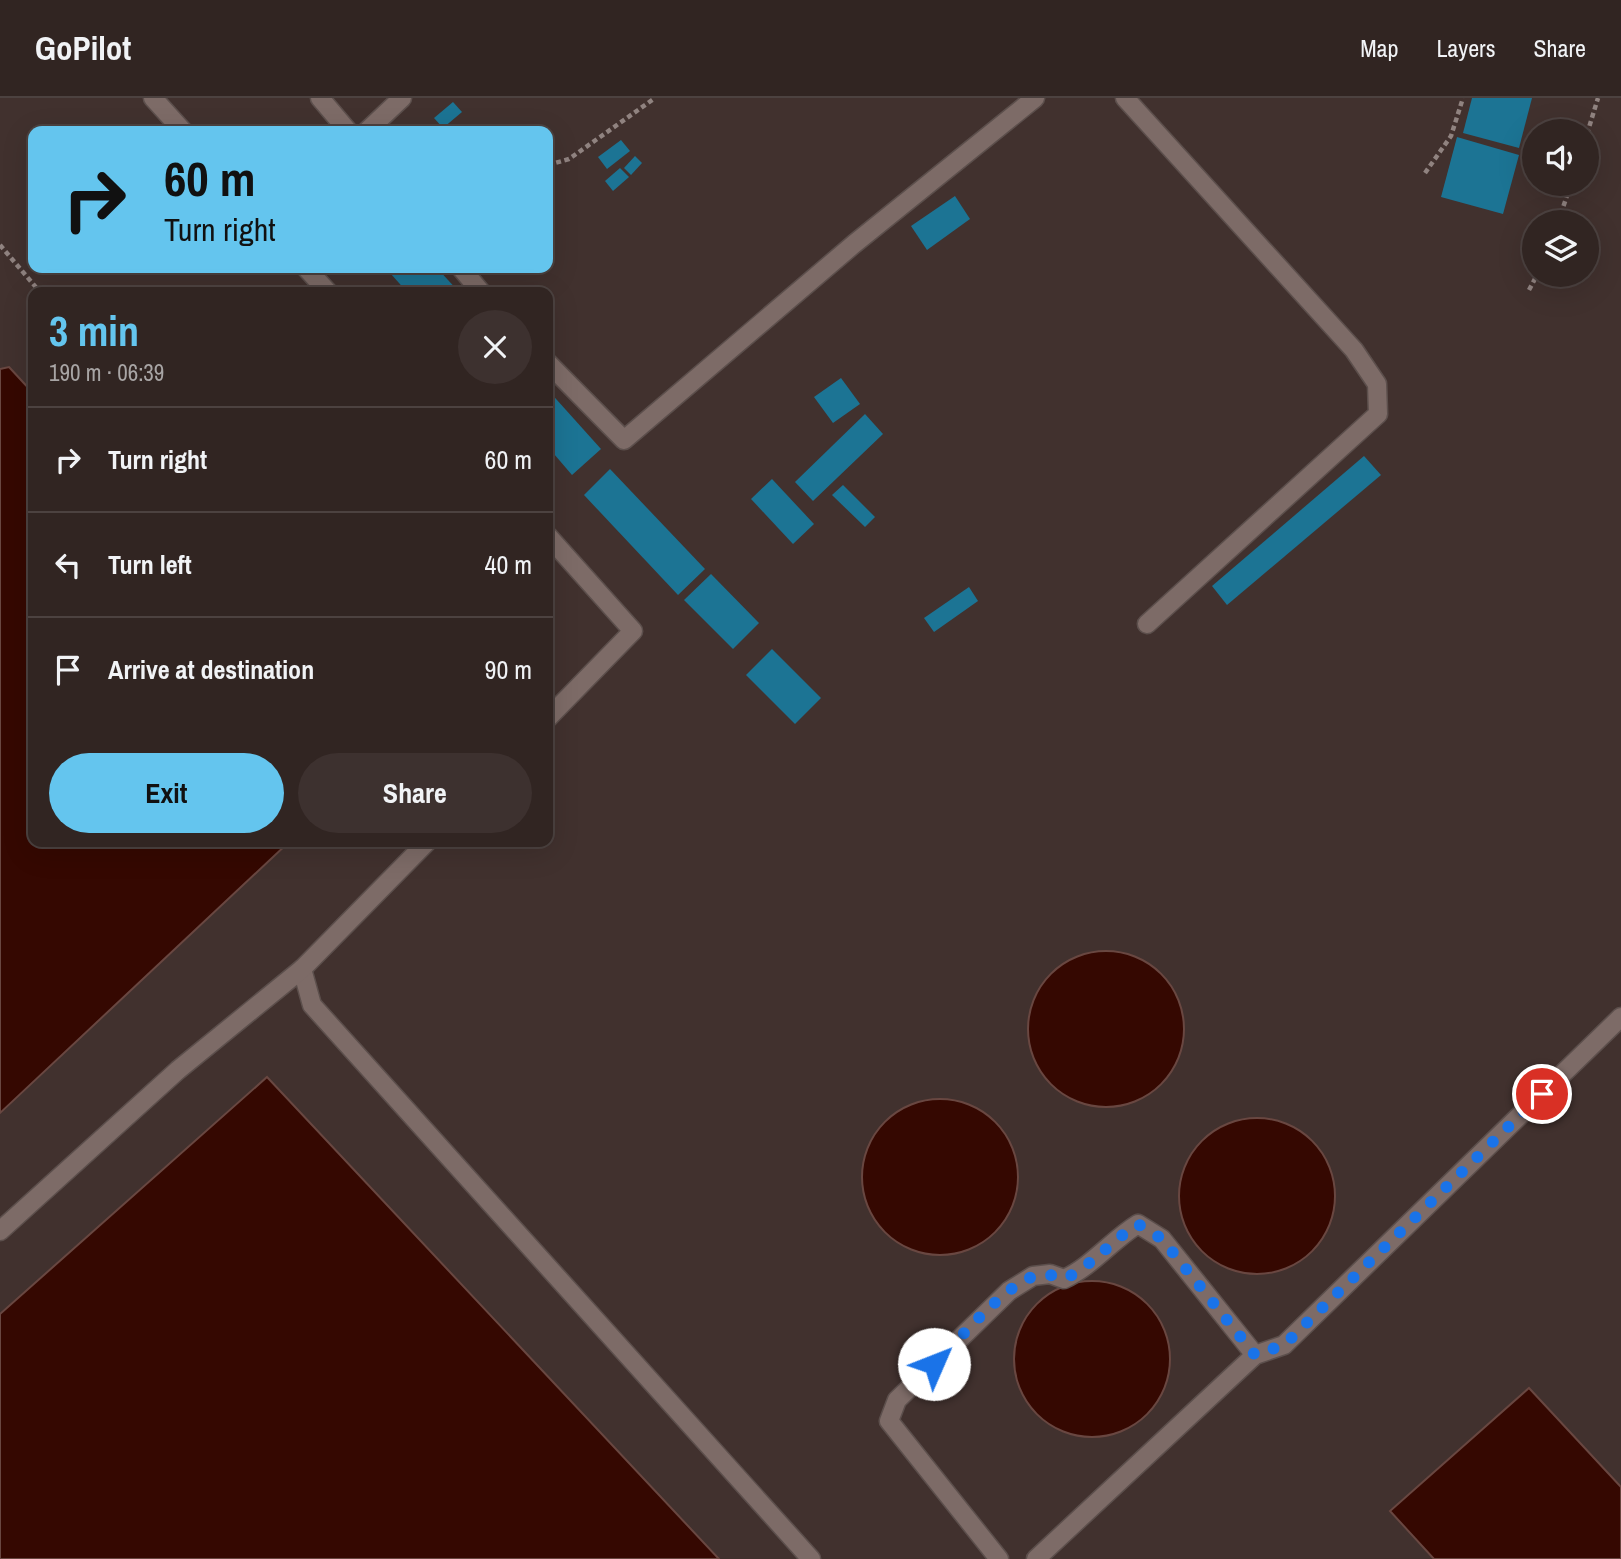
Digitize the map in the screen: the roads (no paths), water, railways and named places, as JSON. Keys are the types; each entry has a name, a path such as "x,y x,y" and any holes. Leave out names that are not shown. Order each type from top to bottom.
{"lane":[{"path":"153,98 178,126"},
{"path":"320,98 344,126"},
{"path":"372,126 402,98"},
{"path":"553,368 624,440 854,244 1035,98"},
{"path":"1125,98 1354,350 1377,384 1378,414 1147,624"},
{"path":"311,273 323,287"},
{"path":"465,273 477,287"},
{"path":"553,542 633,631 553,713"},
{"path":"0,1231 178,1070 302,969 422,847"},
{"path":"302,969 312,1005 811,1559"},
{"path":"1036,1559 1255,1355 1284,1345 1621,1017"},
{"path":"999,1559 889,1421 897,1400 1009,1291 1033,1276 1051,1274 1064,1279 1077,1273 1117,1237 1138,1224 1162,1239 1255,1355"}]}
